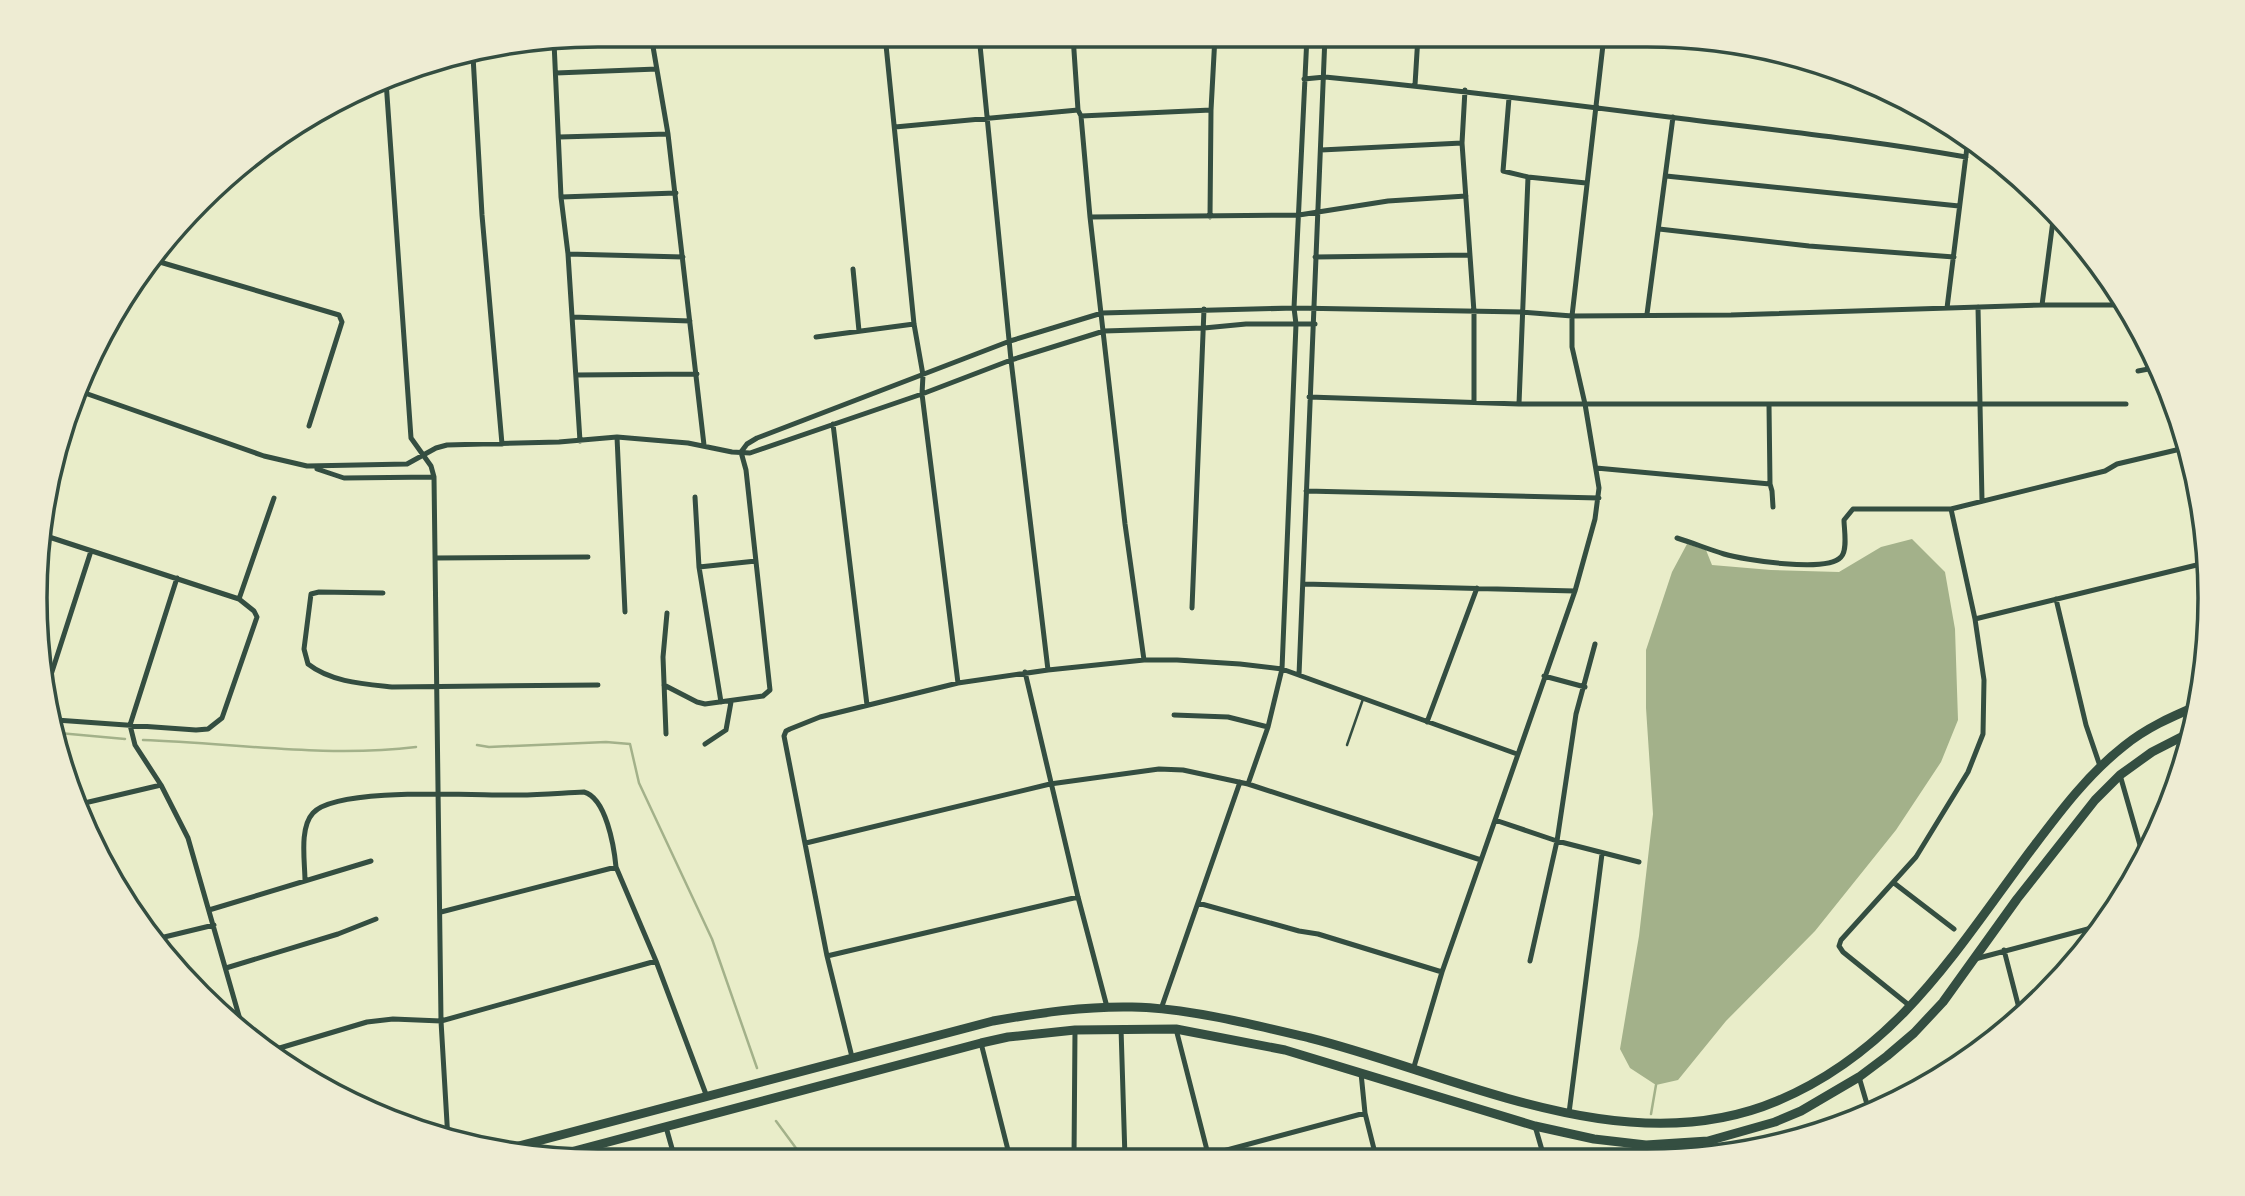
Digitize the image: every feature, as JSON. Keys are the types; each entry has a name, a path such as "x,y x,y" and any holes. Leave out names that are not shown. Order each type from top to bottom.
{"main road":[{"path":"527,1144 993,1021 1035,1013 1107,1007 1161,1009 1314,1039 1413,1070 1569,1113 1614,1122 1648,1124 1705,1121 1764,1106 1805,1088 1856,1055 1895,1024 1973,929 2059,811 2100,766 2150,728 2186,711"},
{"path":"584,1149 981,1043 1008,1037 1121,1028 1176,1029 1285,1050 1535,1126 1618,1143 1646,1145 1708,1140 1774,1122 1792,1114 1859,1077 1914,1033 1943,1002 2055,849 2095,800 2120,775 2152,752 2180,738"}],"street":[{"path":"653,47 676,193 704,445"},
{"path":"886,47 914,324 923,375 922,394 958,683"},
{"path":"980,47 1012,360 1048,670"},
{"path":"1074,47 1090,217 1125,524 1144,660"},
{"path":"1210,217 1214,47"},
{"path":"1248,784 1268,727 1282,669 1306,47"},
{"path":"1299,675 1325,47"},
{"path":"1415,85 1417,47"},
{"path":"1413,1070 1442,972 1575,591 1599,498 1585,404 1572,347 1572,316 1603,47"},
{"path":"554,49 561,197 568,254 580,441"},
{"path":"472,62 482,215 502,443"},
{"path":"556,73 657,69"},
{"path":"1304,79 1325,77 1465,90 1509,98 1595,106 1897,145 1965,157"},
{"path":"387,89 411,438 431,466 434,477 442,912 441,1021 448,1128"},
{"path":"1465,90 1462,143 1474,312 1474,402"},
{"path":"1509,98 1503,171 1528,177 1587,183"},
{"path":"895,127 1080,113 1211,110"},
{"path":"1647,314 1673,117"},
{"path":"559,137 668,134"},
{"path":"1321,150 1462,143"},
{"path":"1947,308 1966,150"},
{"path":"1665,176 1959,206"},
{"path":"1518,404 1528,177"},
{"path":"561,197 676,193"},
{"path":"1090,217 1299,215 1317,210 1388,201 1466,196"},
{"path":"2042,305 2052,226"},
{"path":"1659,229 1809,246 1954,257"},
{"path":"568,254 683,257"},
{"path":"1315,257 1469,255"},
{"path":"161,262 339,315 342,322 309,426"},
{"path":"853,269 859,331"},
{"path":"741,452 757,438 1010,341 1102,313 1294,308 1522,312 1572,316 1731,315 2112,304"},
{"path":"1978,307 1982,501"},
{"path":"1192,608 1204,309"},
{"path":"572,317 690,321"},
{"path":"816,337 914,324"},
{"path":"307,466 407,464 446,445 580,441 617,437 704,445 729,451 761,450 1012,360 1104,331 1246,324 1315,324"},
{"path":"2138,371 2148,369"},
{"path":"576,375 697,374"},
{"path":"87,393 264,456 344,478 434,477"},
{"path":"1309,397 1518,404 2126,404"},
{"path":"1769,405 1773,507"},
{"path":"1292,419 1308,419"},
{"path":"833,424 867,705"},
{"path":"617,437 625,612"},
{"path":"1677,538 1758,561 1833,563 1841,558 1844,552 1844,520 1853,509 1951,509 2178,450"},
{"path":"664,685 701,703 731,702 762,696 769,693 771,687 746,470 741,452"},
{"path":"1596,468 1770,484"},
{"path":"1307,491 1599,498"},
{"path":"695,496 699,567 721,702"},
{"path":"239,600 274,498"},
{"path":"1911,1007 1839,946 1841,940 1923,847 1968,772 1981,743 1984,680 1975,619 1951,509"},
{"path":"51,538 239,600 254,611 257,621 225,710 219,723 208,729 61,720"},
{"path":"52,671 91,551"},
{"path":"435,558 588,556"},
{"path":"699,567 756,561"},
{"path":"1975,619 2197,565"},
{"path":"177,578 130,724 135,745 161,785 188,838 239,1015"},
{"path":"1304,584 1575,591"},
{"path":"1427,722 1477,588"},
{"path":"383,593 311,594 304,649 308,664 335,678 392,687 598,685"},
{"path":"2056,599 2086,725 2100,766"},
{"path":"666,734 663,657 667,613"},
{"path":"1530,961 1557,841 1576,714 1595,644"},
{"path":"852,1057 827,956 784,736 790,729 820,717 958,683 1144,660 1240,664 1282,669 1517,754"},
{"path":"1025,673 1050,784 1107,1007"},
{"path":"1544,676 1585,687"},
{"path":"705,744 726,730 731,702"},
{"path":"1174,715 1228,717 1268,727"},
{"path":"806,843 1050,784 1159,769 1183,770 1248,784 1481,860"},
{"path":"2120,775 2140,844"},
{"path":"1161,1009 1240,782"},
{"path":"87,803 161,785"},
{"path":"305,881 307,825 311,815 318,809 371,795 591,794 602,809 615,852 616,867 656,961 707,1097"},
{"path":"1495,820 1557,841 1639,862"},
{"path":"1569,1113 1602,854"},
{"path":"209,910 371,861"},
{"path":"442,912 616,867"},
{"path":"1894,883 1954,929"},
{"path":"827,956 1078,897"},
{"path":"1199,903 1299,932 1318,934 1442,972"},
{"path":"226,968 338,934 376,919"},
{"path":"164,937 214,925"},
{"path":"1972,960 2087,929"},
{"path":"2004,950 2018,1004"},
{"path":"281,1048 368,1022 393,1019 441,1021 656,961"},
{"path":"1121,1028 1125,1149"},
{"path":"1176,1029 1207,1149"},
{"path":"1074,1149 1075,1030"},
{"path":"981,1043 1008,1149"},
{"path":"1361,1073 1365,1113 1374,1149"},
{"path":"1859,1077 1867,1103"},
{"path":"1234,1149 1365,1113"},
{"path":"1535,1126 1542,1149"},
{"path":"666,1127 672,1149"},
{"path":"1708,1140 1709,1145"}],"lane":[{"path":"1347,746 1363,698"}],"shaded area":[{"path":"1912,539 1945,572 1955,629 1958,720 1941,762 1896,830 1815,931 1726,1021 1678,1080 1656,1085 1630,1068 1620,1049 1639,936 1653,814 1646,708 1646,650 1672,572 1687,544 1706,550 1712,565 1839,572 1881,547"}],"waterway":[{"path":"64,733 125,739"},
{"path":"143,740 348,751 416,747"},
{"path":"477,745 489,747 606,742 630,744 639,783 712,939 757,1068"},
{"path":"1651,1114 1656,1085"},
{"path":"776,1121 797,1149"}]}
